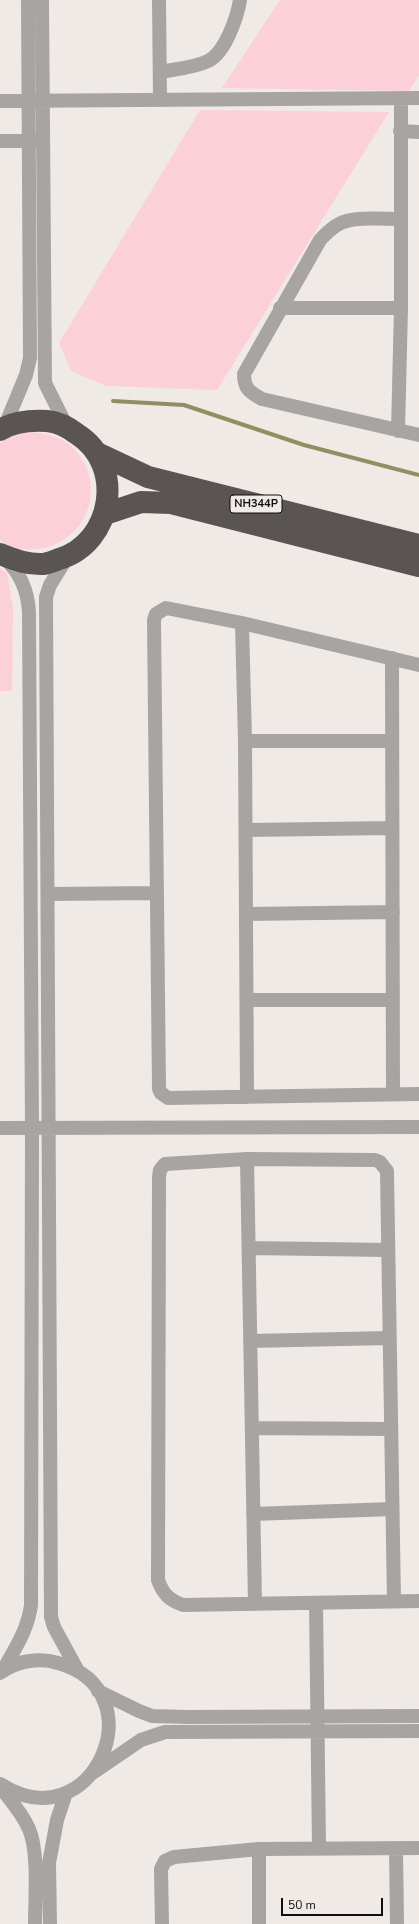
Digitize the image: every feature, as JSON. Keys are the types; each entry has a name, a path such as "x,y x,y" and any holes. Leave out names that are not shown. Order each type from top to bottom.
{"highway":[{"path":"0,554 22,563 45,564 68,556 84,546 97,531 105,514 108,493 106,472 97,453 84,438 67,427 52,422 36,420 19,422 2,429"},
{"name":"NH344P","path":"97,453 148,477 419,545"},
{"name":"NH344P","path":"105,514 141,502 171,503 419,566"}],"street":[{"path":"2,429 26,375 30,358 35,100 28,0"},
{"path":"35,100 42,0"},
{"path":"159,0 160,99"},
{"path":"160,72 197,65 209,61 216,55 224,46 240,0"},
{"path":"398,431 401,308 401,98"},
{"path":"0,101 419,98"},
{"path":"400,131 419,132"},
{"path":"0,141 35,141"},
{"path":"35,141 45,383 67,427"},
{"path":"400,219 352,220 340,223 331,229 320,240 280,308 244,374 244,383 248,391 262,399 419,436"},
{"path":"280,308 401,308"},
{"path":"0,554 14,567 25,587 29,613 32,1128 31,1605 29,1618 24,1632 1,1673"},
{"path":"68,556 50,585 46,597 51,1617 54,1627 78,1671"},
{"path":"419,665 242,623 166,608 156,614 154,620 159,1089 161,1094 168,1098 419,1094"},
{"path":"242,623 246,830 247,1097"},
{"path":"392,658 393,1094"},
{"path":"245,741 392,741"},
{"path":"246,830 392,828"},
{"path":"48,894 158,893"},
{"path":"246,914 393,912"},
{"path":"247,1000 393,1000"},
{"path":"0,1128 419,1127"},
{"path":"247,1159 255,1604"},
{"path":"394,1601 387,1250 387,1171 380,1162 375,1160 247,1159 172,1162 165,1164 160,1170 159,1177 158,1580 162,1592 172,1601 183,1605 419,1601"},
{"path":"249,1248 387,1250"},
{"path":"250,1341 389,1338"},
{"path":"252,1428 391,1430"},
{"path":"253,1514 392,1509"},
{"path":"316,1603 319,1848"},
{"path":"1,1673 14,1666 40,1660 53,1661 78,1671 89,1680 98,1691 105,1704 109,1732 107,1746 102,1760 94,1772"},
{"path":"98,1691 152,1716 419,1716"},
{"path":"0,1785 23,1796 37,1798 52,1797 66,1793 141,1740 165,1732 419,1731"},
{"path":"0,1785 30,1830 35,1856 35,1924"},
{"path":"50,1924 49,1863 57,1820 66,1793"},
{"path":"396,1848 397,1924"},
{"path":"162,1924 161,1869 165,1861 174,1857 259,1849 419,1848"},
{"path":"259,1849 259,1924"}],"shaded area":[{"path":"280,0 419,0 419,75 409,91 222,88"},
{"path":"200,110 389,112 217,390 106,386 71,371 59,343"},
{"path":"26,432 52,436 70,445 76,451 87,469 91,497 88,510 74,532 51,546 32,550 13,547 0,540 0,443 5,438"},
{"path":"0,568 7,573 13,608 12,691 0,691"}],"waterway":[{"path":"113,401 184,405 304,445 419,475"}]}
